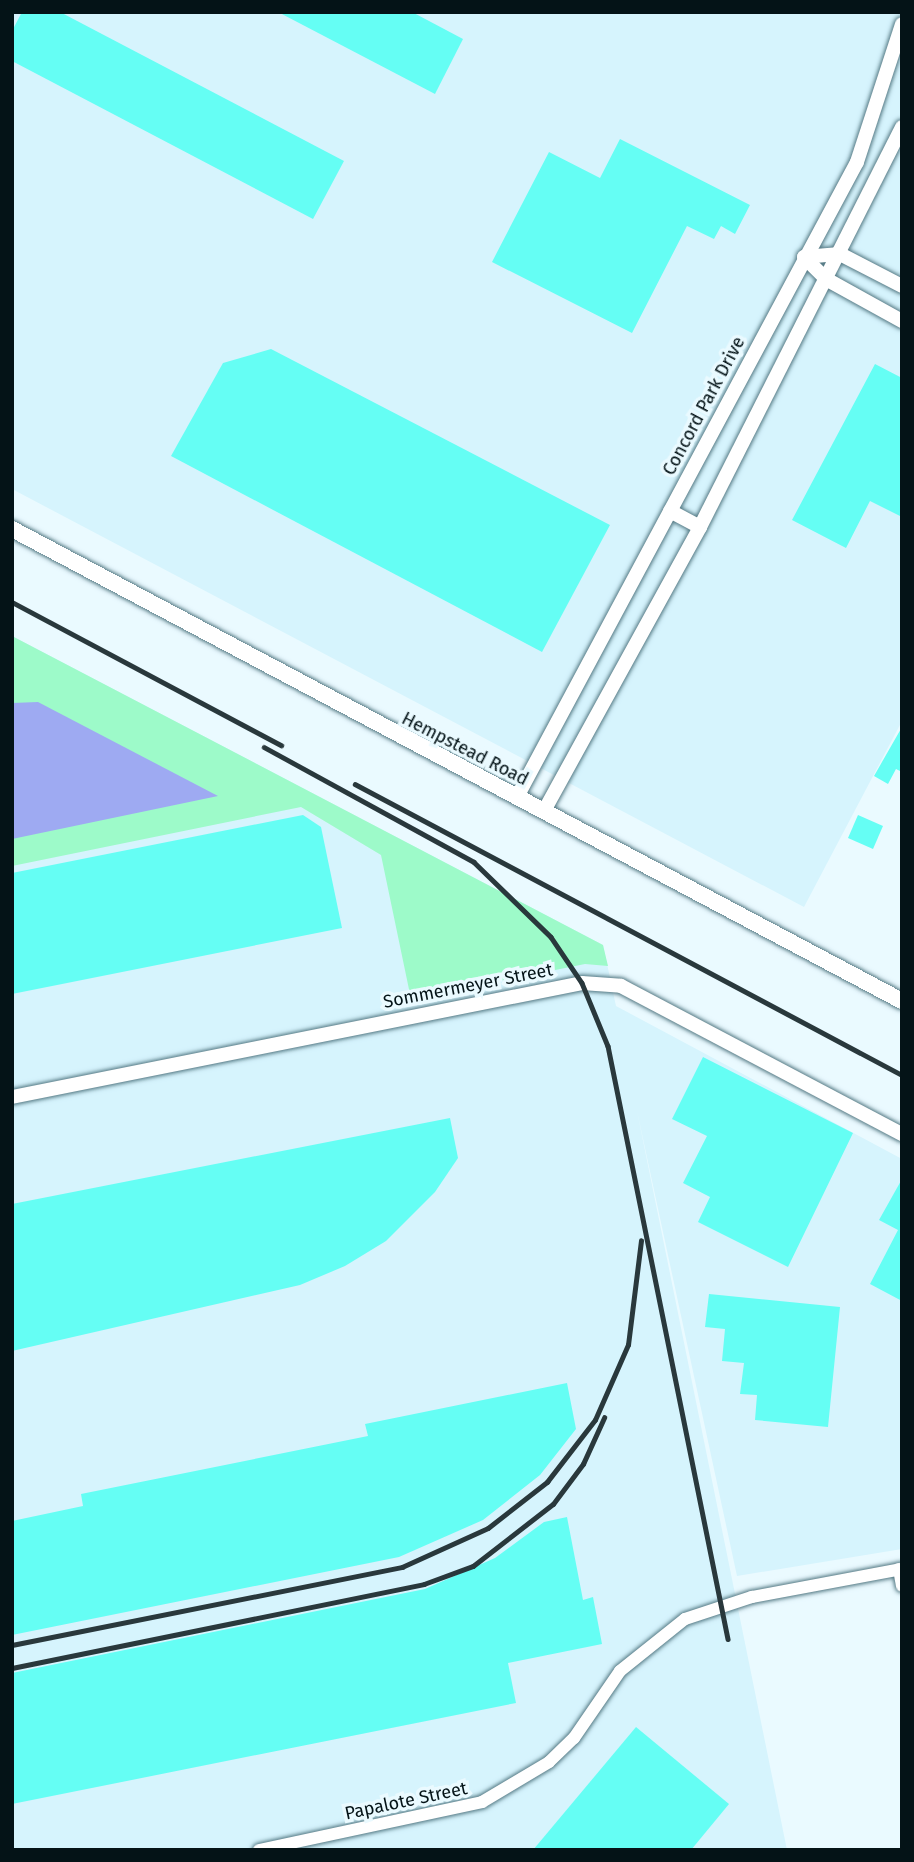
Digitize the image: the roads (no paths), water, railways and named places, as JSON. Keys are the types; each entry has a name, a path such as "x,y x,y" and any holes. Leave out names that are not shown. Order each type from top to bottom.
{"main road":[{"name":"Hempstead Road","path":"12,529 902,1001"}],"street":[{"name":"Concord Park Drive","path":"517,797 857,162 902,24"},
{"path":"544,811 700,527 902,127"},
{"path":"804,257 840,254 902,286"},
{"path":"804,257 826,279 902,321"},
{"path":"670,511 700,527"},
{"name":"Sommermeyer Street","path":"12,1097 582,983 621,986 902,1134"},
{"path":"900,1569 902,1586"},
{"name":"Papalote Street","path":"259,1850 482,1802 549,1762 574,1738 620,1671 685,1619 752,1597 900,1569"}],"water":[{"path":"38,702 218,796 12,839 12,703"}],"railway":[{"path":"12,602 281,745"},
{"path":"264,747 474,862 551,937 582,983 608,1046 728,1639"},
{"path":"355,784 902,1075"},
{"path":"12,1645 402,1567 488,1528 547,1482 595,1420 628,1345 641,1241"},
{"path":"12,1668 424,1584 473,1566 553,1504 583,1464 604,1418"}]}
